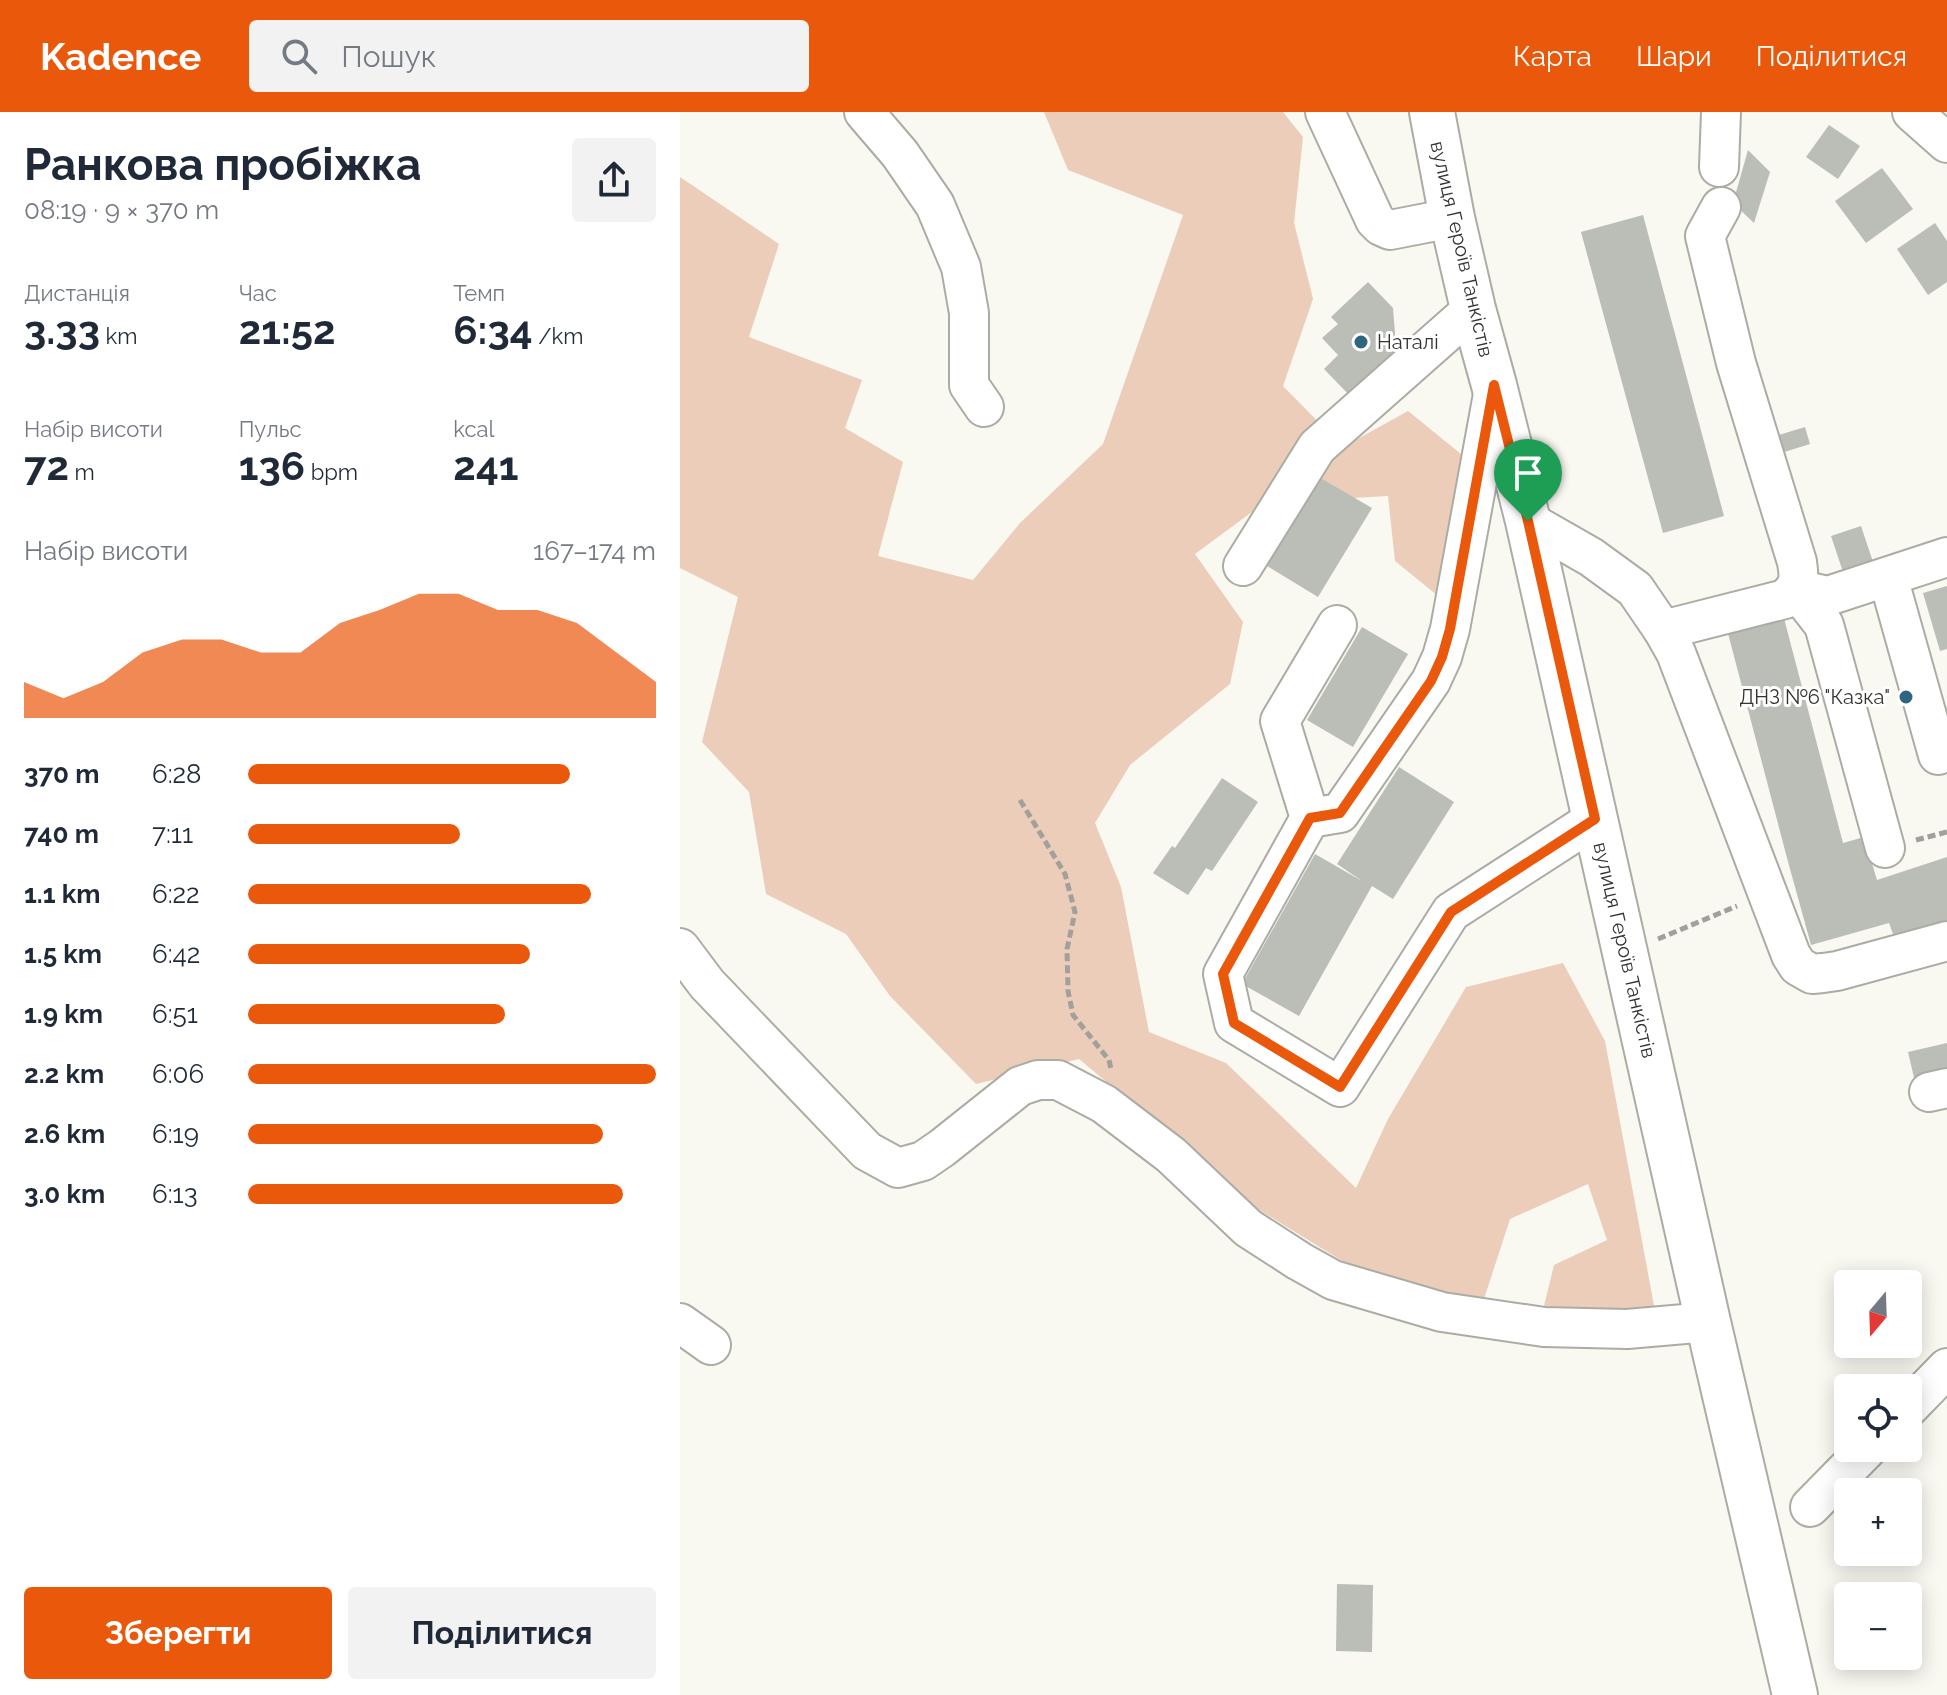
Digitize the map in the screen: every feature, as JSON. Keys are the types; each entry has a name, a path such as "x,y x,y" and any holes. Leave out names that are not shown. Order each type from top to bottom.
{"main road":[{"name":"вулиця Героїв Танкістів","path":"1432,112 1452,218 1528,521 1795,1695"}],"street":[{"path":"864,112 900,154 935,205 961,267 969,313 969,385 984,407"},
{"path":"1325,112 1375,220 1381,226 1390,230 1452,218"},
{"path":"1719,167 1721,112"},
{"path":"1912,112 1947,143"},
{"path":"1663,630 1785,599 1796,589 1799,577 1736,363 1705,236 1721,207"},
{"path":"1243,566 1317,447 1473,309"},
{"path":"1310,818 1340,813 1431,681 1442,657 1453,615 1494,385"},
{"path":"1528,521 1591,557 1635,589 1663,630 1676,653 1791,955 1798,966 1812,974 1837,971 1947,941"},
{"path":"1796,589 1828,596 1947,557"},
{"path":"1888,577 1938,755"},
{"path":"1796,589 1824,625 1885,848"},
{"path":"1337,625 1280,721 1310,818 1223,974 1234,1023 1340,1087 1451,912 1595,819"},
{"path":"680,948 707,984 867,1151 898,1168 923,1161 1020,1086 1038,1080 1058,1080 1104,1104 1171,1155 1248,1228 1333,1280 1442,1312 1544,1327 1627,1329 1708,1322"},
{"path":"680,1323 711,1345"},
{"path":"1922,1394 1947,1368"},
{"path":"1810,1507 1854,1462"}],"path":[{"path":"1020,800 1065,874 1075,912 1067,949 1068,991 1073,1015 1109,1060 1113,1079 1104,1104"},
{"path":"1645,945 1768,893"}],"shaded area":[{"path":"1044,112 1283,112 1303,137 1294,223 1313,299 1283,386 1343,447 1408,411 1461,454 1438,596 1395,561 1388,496 1264,503 1195,554 1243,622 1230,684 1130,765 1095,823 1121,887 1149,1032 1226,1063 1356,1188 1388,1119 1466,987 1563,963 1605,1041 1655,1311 1543,1310 1554,1265 1607,1240 1588,1184 1510,1219 1484,1299 1365,1275 1258,1209 1079,1059 976,1084 890,996 846,934 766,894 749,792 702,742 738,597 680,568 680,177 779,244 749,337 862,380 845,428 903,462 878,556 973,580 1020,523 1103,444 1183,215 1068,170"}],"building":[{"path":"1829,125 1860,146 1838,179 1806,157"},
{"path":"1748,150 1770,172 1754,223 1733,203"},
{"path":"1882,168 1913,209 1866,243 1835,201"},
{"path":"1643,215 1724,516 1663,533 1581,232"},
{"path":"1935,223 1947,241 1947,282 1928,295 1897,249"},
{"name":"Наталі","path":"1368,282 1393,308 1396,346 1389,370 1356,402 1324,369 1338,355 1322,338 1338,324 1331,317"},
{"path":"1805,427 1810,444 1778,454 1772,437"},
{"path":"1317,476 1372,508 1318,597 1264,564"},
{"path":"1861,526 1874,565 1844,575 1831,536"},
{"path":"1947,586 1947,649 1940,651 1923,593"},
{"path":"1781,607 1843,843 1864,837 1877,880 1947,857 1947,929 1897,945 1889,923 1811,945 1725,622"},
{"path":"1362,627 1408,654 1353,747 1307,720"},
{"path":"1399,767 1454,802 1393,899 1372,886 1299,1016 1242,984 1315,854 1362,881 1337,864"},
{"path":"1222,778 1258,802 1212,871 1206,868 1188,895 1153,873 1172,846 1175,848"},
{"path":"1947,1043 1947,1075 1915,1082 1908,1052"},
{"path":"1337,1584 1373,1585 1372,1652 1336,1651"}],"place":[{"name":"Наталі","path":"1361,342"},
{"name":"ДНЗ №6 \"Казка\"","path":"1906,697"}],"route":[{"path":"1494,385 1528,521 1595,819 1451,912 1340,1087 1234,1023 1223,974 1310,818 1340,813 1431,681 1450,629 1494,385"}]}
